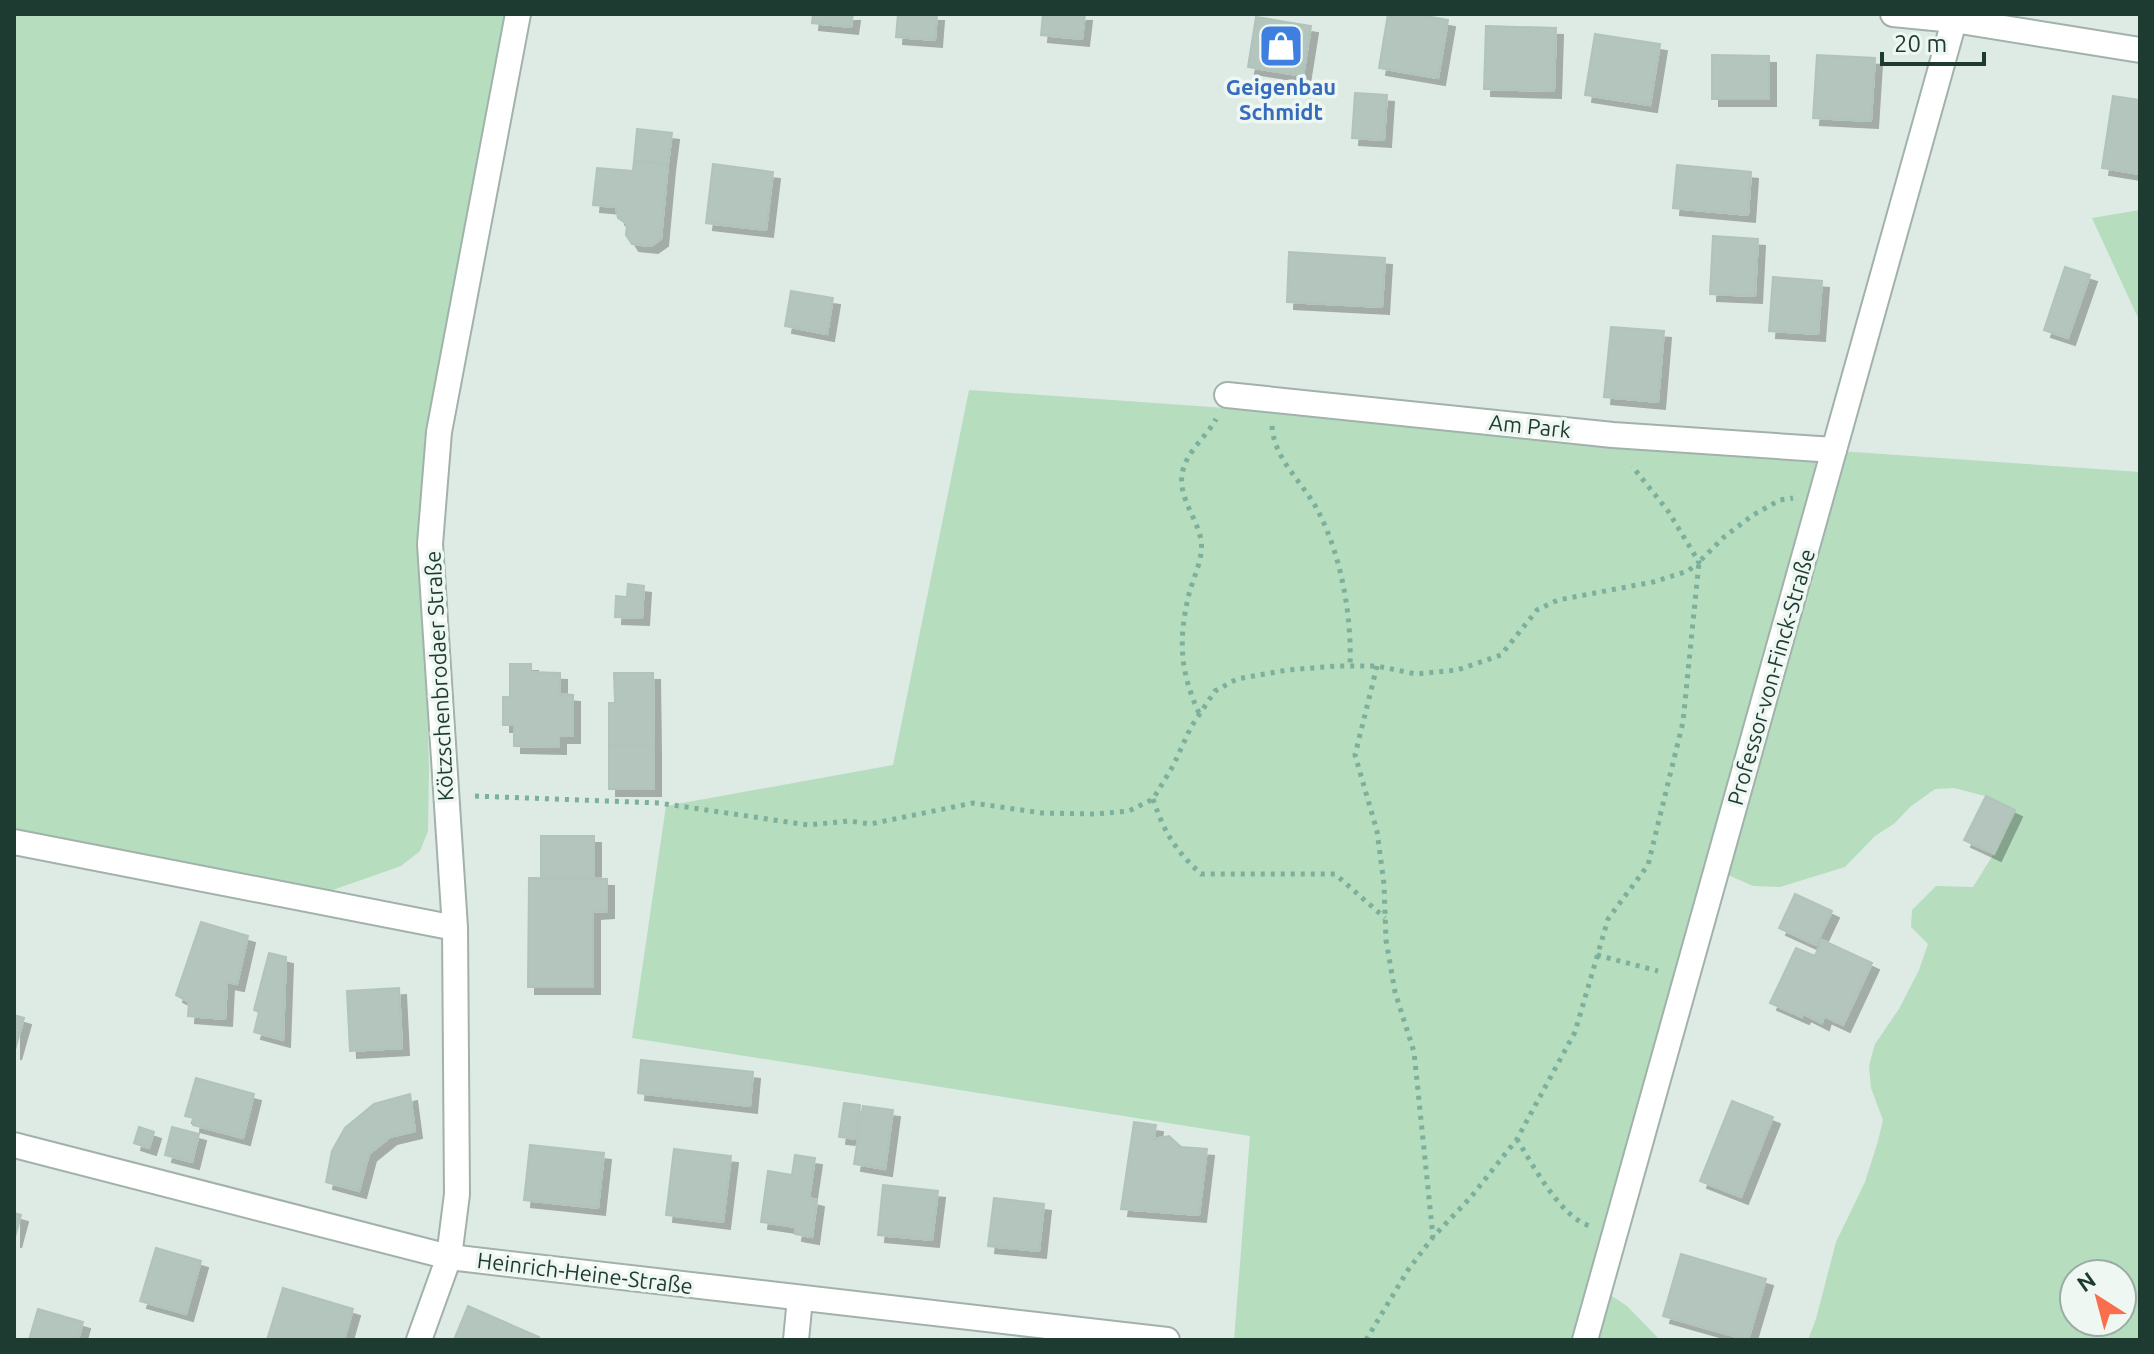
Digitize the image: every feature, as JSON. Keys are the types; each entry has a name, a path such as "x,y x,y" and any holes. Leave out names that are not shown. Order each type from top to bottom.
{"street":[{"name":"Kötzschenbrodaer Straße","path":"419,1340 449,1257 457,1194 455,928 430,544 439,432 518,14"},
{"path":"1893,14 1955,17 2140,50"},
{"name":"Professor-von-Finck-Straße","path":"1585,1340 1955,17"},
{"name":"Am Park","path":"1227,395 1613,435 1834,450"},
{"path":"14,842 455,928"},
{"name":"Heinrich-Heine-Straße","path":"14,1145 449,1257 1167,1340"},
{"path":"796,1340 800,1298"}],"path":[{"path":"1200,714 1189,691 1181,660 1183,625 1202,542 1183,494 1182,471 1191,453 1210,429 1227,395"},
{"path":"1272,400 1273,441 1316,507 1331,538 1351,632 1350,666"},
{"path":"1366,1340 1408,1270 1517,1139 1575,1032 1608,919 1648,865 1683,722 1699,562 1668,511 1624,456 1613,435"},
{"path":"446,794 659,803 808,825 849,821 870,824 973,803 1042,813 1129,811 1153,799 1191,727 1215,691 1237,679 1287,670 1350,666 1377,666 1416,674 1457,670 1501,655 1537,610 1558,600 1653,582 1688,571 1724,537 1780,500 1821,497"},
{"path":"1377,666 1355,755 1377,831 1395,992 1414,1052 1433,1237"},
{"path":"1153,799 1164,831 1182,856 1201,874 1335,874 1385,918"},
{"path":"1597,955 1686,978"},
{"path":"1517,1139 1539,1177 1565,1208 1584,1224 1615,1233"}],"green space":[{"path":"14,14 506,14 459,272 421,508 428,831 420,851 401,866 327,892 14,839"},
{"path":"2140,210 2140,322 2092,218"},
{"path":"969,390 2140,472 2140,1340 1808,1340 1836,1242 1865,1182 1883,1120 1871,1088 1869,1066 1875,1044 1899,1009 1928,944 1911,927 1912,910 1936,886 1973,887 1993,855 1964,840 1985,796 1954,788 1935,789 1875,836 1845,867 1780,887 1753,886 1728,875 1714,914 1606,1292 1627,1306 1660,1340 1234,1340 1250,1136 632,1038 666,806 893,765"}],"building":[{"path":"813,14 853,14 851,27 812,23"},
{"path":"898,14 937,14 935,40 896,37"},
{"path":"1043,14 1085,14 1082,39 1041,35"},
{"path":"1388,14 1415,14 1448,20 1438,78 1379,68"},
{"path":"1256,17 1311,26 1303,76 1248,67"},
{"path":"1486,26 1556,28 1554,91 1484,89"},
{"path":"1595,34 1660,44 1650,105 1585,95"},
{"path":"1712,55 1769,56 1769,99 1712,99"},
{"path":"1817,55 1875,58 1871,121 1813,118"},
{"path":"1355,93 1387,95 1384,140 1352,138"},
{"path":"2113,96 2140,100 2140,174 2102,168"},
{"path":"637,129 672,133 668,164 634,161"},
{"path":"634,161 668,164 661,239 651,246 632,244 626,235 627,224 618,218 616,207 593,205 597,168 633,171"},
{"path":"713,164 773,172 766,230 706,223"},
{"path":"1677,165 1751,172 1748,215 1673,208"},
{"path":"1713,236 1758,239 1755,296 1710,294"},
{"path":"1289,252 1385,258 1382,307 1287,302"},
{"path":"2065,267 2090,275 2068,338 2044,330"},
{"path":"1773,277 1822,281 1818,334 1769,331"},
{"path":"791,291 833,298 827,334 785,326"},
{"path":"1611,327 1664,331 1658,402 1604,397"},
{"path":"628,584 644,586 642,618 615,617 616,596 627,597"},
{"path":"510,664 531,664 531,672 560,673 560,694 573,695 573,736 559,736 559,747 514,746 514,725 503,725 503,697 510,697"},
{"path":"614,673 653,673 654,746 609,746 609,703 615,703"},
{"path":"609,746 654,746 654,789 609,789"},
{"path":"1986,796 2015,810 1994,854 1964,840"},
{"path":"541,836 594,836 594,879 541,879"},
{"path":"529,878 607,879 607,911 593,912 593,987 528,987"},
{"path":"1795,894 1832,911 1816,945 1779,928"},
{"path":"201,922 248,936 237,984 227,982 225,1019 188,1016 189,1002 176,995"},
{"path":"1822,940 1872,963 1843,1025 1824,1016 1822,1023 1804,1014 1802,1017 1770,1003 1796,948 1815,956"},
{"path":"269,953 286,957 283,1040 254,1032 259,1012 254,1010"},
{"path":"399,988 402,1048 350,1051 347,991"},
{"path":"14,1015 24,1018 14,1053"},
{"path":"641,1060 753,1072 750,1106 638,1093"},
{"path":"196,1078 254,1094 243,1138 193,1125 194,1118 185,1116"},
{"path":"410,1094 415,1131 390,1137 369,1154 359,1191 326,1182 332,1151 345,1128 374,1104"},
{"path":"1732,1101 1773,1117 1741,1197 1700,1181"},
{"path":"844,1103 860,1105 856,1139 839,1137"},
{"path":"863,1106 893,1110 885,1169 854,1164"},
{"path":"1134,1122 1156,1125 1154,1139 1169,1136 1181,1147 1207,1149 1199,1215 1121,1209"},
{"path":"139,1127 154,1132 149,1148 134,1143"},
{"path":"172,1127 199,1134 192,1162 165,1155"},
{"path":"530,1145 604,1153 598,1208 524,1200"},
{"path":"674,1149 731,1156 723,1222 666,1215"},
{"path":"795,1155 815,1158 809,1198 817,1200 812,1237 795,1234 796,1227 761,1222 768,1171 792,1175"},
{"path":"883,1185 938,1191 932,1240 878,1235"},
{"path":"994,1198 1044,1204 1039,1251 988,1246"},
{"path":"14,1213 21,1215 14,1241"},
{"path":"156,1248 201,1261 186,1314 140,1301"},
{"path":"1681,1254 1766,1279 1748,1340 1663,1316"},
{"path":"283,1288 353,1309 344,1340 267,1340"},
{"path":"468,1306 539,1337 538,1340 454,1340"},
{"path":"38,1309 83,1322 78,1340 29,1340"}],"place":[{"name":"Geigenbau Schmidt","path":"1281,46"}]}
